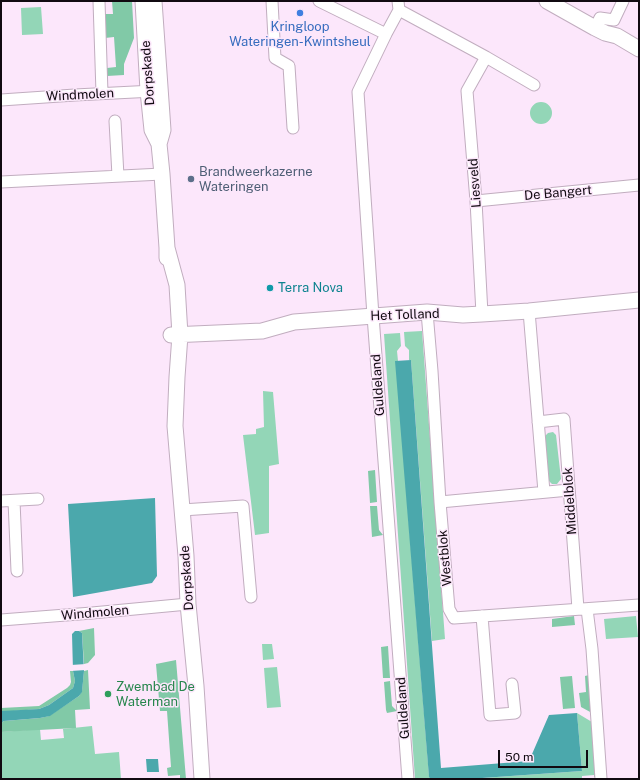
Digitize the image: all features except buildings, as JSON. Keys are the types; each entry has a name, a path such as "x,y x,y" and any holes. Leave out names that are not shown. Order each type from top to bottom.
{"main road":[{"name":"Dorpskade","path":"143,1 154,91 163,130 158,144 168,248 177,285 175,335 177,377 176,426 202,779"},
{"name":"Dorpskade","path":"154,1 154,91"},
{"path":"547,1 604,33 617,36 639,49"},
{"name":"Het Tolland","path":"175,335 262,331 294,322 372,316 427,312 463,315 482,314 639,300"}],"street":[{"path":"99,1 102,93"},
{"path":"272,1 275,58 289,66 293,128"},
{"path":"318,1 386,34"},
{"path":"595,28 600,18 614,20 623,1"},
{"path":"399,6 534,85"},
{"name":"Guldeland","path":"399,6 358,92 372,316 408,779"},
{"name":"Liesveld","path":"482,314 476,201 467,91 486,57"},
{"name":"Windmolen","path":"1,100 154,91"},
{"path":"115,121 118,176"},
{"path":"1,182 162,174"},
{"name":"De Bangert","path":"476,201 639,185"},
{"name":"Middelblok","path":"529,311 544,492"},
{"name":"Westblok","path":"427,312 449,609 454,618 639,605"},
{"name":"Middelblok","path":"538,422 564,420 569,490 582,609 592,649 601,779"},
{"path":"440,502 569,490"},
{"path":"1,501 38,499"},
{"path":"14,501 17,572"},
{"path":"182,510 243,506 251,597"},
{"name":"Windmolen","path":"1,620 188,604"},
{"path":"482,616 490,715 515,713 512,684"}],"green space":[{"path":"112,1 132,1 134,38 124,64 124,75 107,76 107,68 116,67 114,37 105,38 104,14 113,14"},
{"path":"41,7 43,34 22,35 21,8"},
{"path":"541,102 549,105 552,113 549,121 541,124 533,121 530,113 533,105"},
{"path":"422,331 445,639 432,641 411,360 409,360 409,350 405,346 404,332"},
{"path":"400,333 401,346 397,351 398,361 396,361 429,776 431,779 415,779 384,334"},
{"path":"263,391 273,392 279,464 269,466 269,533 255,535 243,435 256,434 256,429 264,427"},
{"path":"553,432 556,435 561,479 557,484 552,484 549,481 545,436 548,433"},
{"path":"375,470 377,502 370,503 368,471"},
{"path":"370,506 377,506 379,530 383,535 372,537"},
{"path":"574,616 575,625 552,627 552,619"},
{"path":"636,616 638,637 606,639 604,619"},
{"path":"94,628 95,655 88,663 84,664 82,633 79,631"},
{"path":"262,644 272,644 274,659 263,660"},
{"path":"388,646 390,678 383,678 381,647"},
{"path":"176,660 186,779 180,779 180,775 168,776 167,768 171,767 167,711 160,711 156,664"},
{"path":"277,667 281,707 267,708 264,668"},
{"path":"88,670 90,709 75,710 76,728 1,732 1,723 4,721 49,716 79,696 82,691 84,671"},
{"path":"70,671 73,671 75,681 73,688 49,705 39,709 1,712 1,708 39,706 70,685"},
{"path":"589,675 592,713 581,707 579,693 586,692 585,676"},
{"path":"572,676 575,708 563,709 560,677"},
{"path":"390,681 392,706 397,711 387,713 384,682"},
{"path":"577,713 592,722 597,777 594,777 594,775 582,776 582,779 468,779 582,771"},
{"path":"92,726 95,754 119,752 121,779 1,779 1,732 40,729 41,740 64,738 63,729"}],"water":[{"path":"411,360 441,768 529,761 549,715 577,713 582,771 468,779 431,779 429,777 395,361"},
{"path":"155,498 157,576 152,583 73,597 68,504"},
{"path":"75,631 82,633 84,671 82,692 79,696 50,716 4,721 1,723 2,711 39,709 49,705 73,688 75,681 73,671 72,634"},
{"path":"146,759 158,759 159,772 147,772"}],"pier":[{"path":"86,664 86,670 71,671 71,665"}],"place":[{"name":"Kringloop Wateringen-Kwintsheul","path":"300,13"},
{"name":"Brandweerkazerne Wateringen","path":"191,179"},
{"name":"Terra Nova","path":"270,288"},
{"name":"Zwembad De Waterman","path":"108,694"}]}
